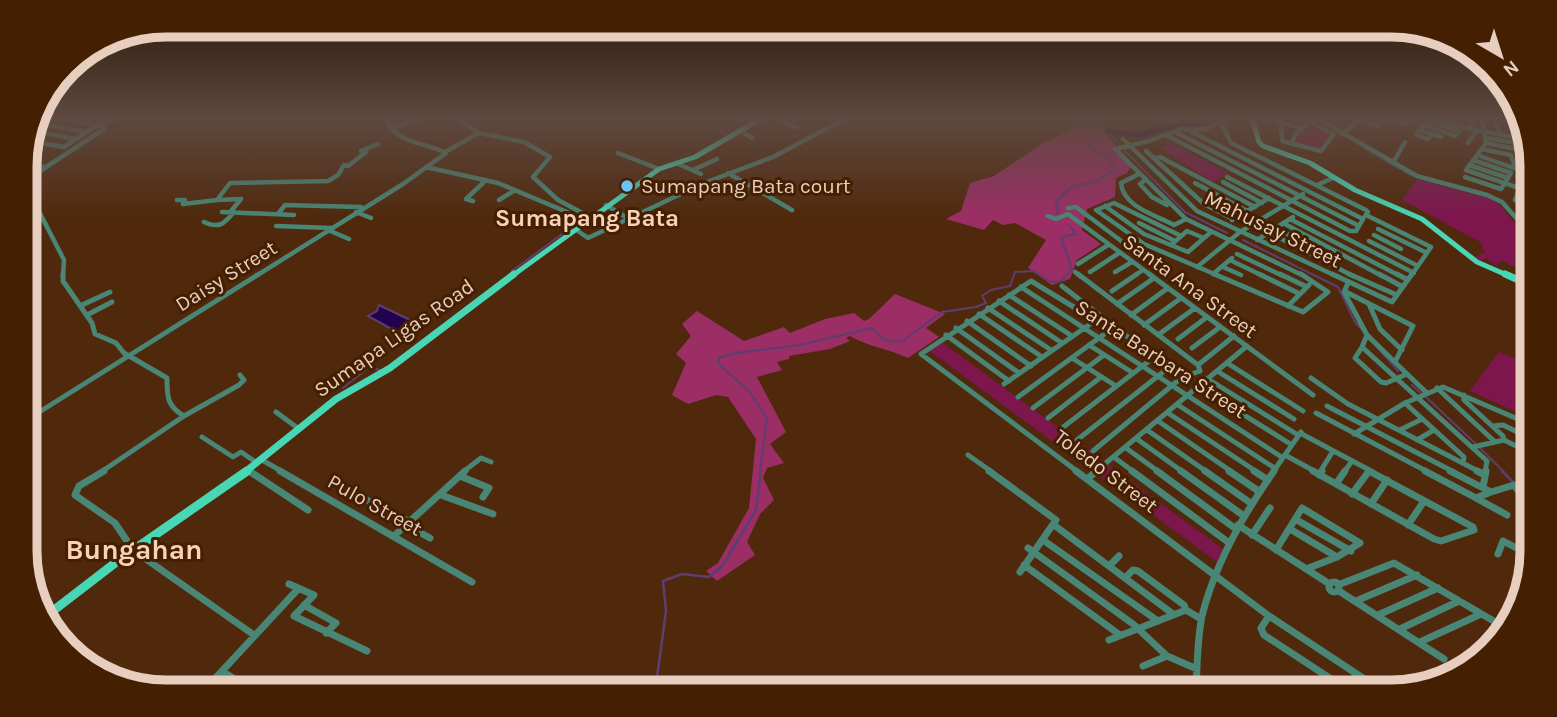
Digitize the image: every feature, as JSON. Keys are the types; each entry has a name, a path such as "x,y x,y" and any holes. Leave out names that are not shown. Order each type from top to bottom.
{"main road":[{"name":"Sumapa Ligas Road","path":"52,612 133,550 259,462 347,391 376,377 412,352 606,205 659,169 704,151"},
{"path":"1278,151 1310,163 1354,190 1422,219 1477,262 1520,281"}],"street":[{"path":"37,174 72,151"},
{"path":"217,200 232,182 333,179 344,165 348,166 366,152 363,151"},
{"path":"434,151 444,155"},
{"name":"Daisy Street","path":"37,414 450,151"},
{"path":"540,151 550,157 533,177 558,200 588,219"},
{"path":"574,229 588,238 728,173 783,151"},
{"path":"1124,151 1145,180 1140,184 1143,190 1172,207 1186,219 1313,281 1328,292 1304,312 1135,240 1096,211 1115,203 1181,236"},
{"name":"Mahusay Street","path":"1130,151 1197,211 1391,302 1397,295"},
{"path":"1136,154 1144,151"},
{"path":"1146,151 1204,204 1233,219"},
{"path":"1198,151 1350,231 1356,231 1368,212 1249,151"},
{"path":"1214,151 1359,226"},
{"path":"1231,151 1431,246 1397,295 1335,268 1268,232"},
{"path":"1373,151 1423,178 1487,195 1502,202 1520,222"},
{"path":"1394,163 1400,151"},
{"path":"1461,183 1480,151"},
{"path":"1499,162 1497,152 1511,155 1518,168"},
{"path":"618,153 659,169"},
{"path":"1153,158 1160,157 1255,207"},
{"path":"1475,158 1518,168"},
{"path":"1465,177 1499,189 1506,181 1510,172 1475,158"},
{"path":"693,170 718,159"},
{"path":"676,163 701,174"},
{"path":"37,167 47,167"},
{"path":"426,167 486,180 588,219"},
{"path":"1468,169 1520,185"},
{"path":"728,173 792,210"},
{"path":"1139,174 1120,184 1124,199 1175,225 1186,219"},
{"path":"1178,180 1192,174"},
{"path":"1227,177 1414,272"},
{"path":"1197,267 1240,232 1308,190 1333,178"},
{"path":"1177,193 1203,179"},
{"path":"473,201 466,199 486,180"},
{"path":"1223,182 1262,203"},
{"path":"1195,183 1247,211"},
{"path":"499,200 515,190"},
{"path":"1516,197 1520,190"},
{"path":"1516,197 1520,198"},
{"path":"1516,197 1520,199"},
{"path":"1224,225 1269,198"},
{"path":"177,200 186,200 183,204 241,199 224,224 213,226 204,222"},
{"path":"1136,205 1144,200"},
{"path":"1220,213 1234,204"},
{"path":"37,205 64,260 63,281 92,323 94,334 116,343 124,353 167,378 167,397 171,408 184,416"},
{"path":"278,214 285,205 363,207"},
{"path":"606,205 628,219"},
{"path":"1105,206 1137,225 1144,234 1173,243 1188,252"},
{"path":"1068,208 1076,207 1132,249 1147,256"},
{"path":"1156,214 1164,209"},
{"path":"222,212 295,215"},
{"path":"356,212 371,218"},
{"path":"1256,240 1299,213"},
{"name":"Santa Ana Street","path":"1048,216 1056,219 1067,214 1313,395"},
{"path":"1165,220 1172,215"},
{"path":"1137,225 1145,219"},
{"path":"1290,219 1408,280"},
{"path":"1283,223 1403,287"},
{"path":"1364,247 1383,223"},
{"path":"276,226 330,229 349,239"},
{"path":"1276,228 1329,256"},
{"path":"1378,229 1427,253"},
{"path":"1173,243 1187,231 1203,238"},
{"path":"1179,259 1211,232"},
{"path":"1374,235 1401,249"},
{"path":"1314,266 1350,240"},
{"path":"1369,241 1418,266"},
{"path":"1078,264 1108,245"},
{"path":"1112,291 1140,268 1153,248"},
{"path":"1213,274 1245,248"},
{"path":"1090,272 1119,253"},
{"path":"1237,254 1307,287"},
{"path":"1335,268 1348,258"},
{"path":"1230,260 1300,294"},
{"path":"1115,272 1132,261"},
{"path":"1223,267 1241,275"},
{"path":"1075,272 1198,365 1200,371 1181,378 1093,451"},
{"path":"1117,304 1154,278"},
{"path":"1097,318 1006,383 946,335 1033,281 1114,327 1181,378"},
{"path":"1288,306 1313,281"},
{"path":"1344,292 1348,283"},
{"path":"1062,286 1097,318"},
{"name":"Santa Barbara Street","path":"1021,287 1284,457 1408,525 1441,541 1474,530 1424,501"},
{"path":"1131,315 1168,288"},
{"path":"80,306 110,292"},
{"path":"1344,292 1413,326 1395,362"},
{"path":"1344,292 1366,337 1407,374 1423,395 1476,446 1487,461 1483,487"},
{"path":"1009,295 1072,336"},
{"path":"1144,325 1181,298"},
{"path":"999,301 1062,343"},
{"path":"87,315 112,302"},
{"path":"1369,304 1380,329 1402,350"},
{"path":"988,308 1051,350"},
{"path":"1158,335 1195,308"},
{"path":"979,314 1042,358"},
{"path":"1178,339 1207,317"},
{"path":"967,321 1031,366"},
{"path":"1018,397 1114,327"},
{"path":"1192,348 1220,327"},
{"path":"956,328 1019,373"},
{"name":"Toledo Street","path":"946,335 921,355 1269,616 1366,680"},
{"path":"1198,365 1234,336"},
{"path":"1366,337 1355,358 1381,382 1386,383 1407,374"},
{"path":"1115,347 1128,338"},
{"path":"1089,345 1133,373"},
{"path":"1087,479 1247,346"},
{"path":"1362,346 1396,379 1423,395"},
{"path":"1129,356 1141,348"},
{"path":"1033,408 1104,355"},
{"path":"1072,358 1116,386"},
{"path":"1062,428 1153,358"},
{"path":"1227,363 1303,411"},
{"path":"1077,440 1167,369"},
{"path":"1217,371 1294,419"},
{"path":"240,375 244,380 239,385 184,416 75,490 75,495 116,523 133,550 254,635"},
{"path":"1048,418 1101,377"},
{"path":"1311,378 1348,404 1485,475"},
{"path":"1208,379 1424,501 1408,525"},
{"path":"1199,387 1292,445"},
{"path":"1354,434 1405,403 1443,387 1520,420"},
{"path":"1437,388 1494,441"},
{"path":"1464,395 1464,400 1493,426 1504,440 1520,448"},
{"path":"1405,403 1464,457 1463,463"},
{"path":"1178,405 1276,469"},
{"path":"1326,406 1491,492"},
{"path":"276,412 299,429"},
{"path":"1168,413 1268,480"},
{"path":"1316,413 1507,515"},
{"path":"1399,430 1422,419"},
{"path":"1158,421 1260,492"},
{"path":"1493,426 1503,425 1520,433"},
{"path":"1147,430 1252,504"},
{"path":"1417,440 1434,430"},
{"path":"1197,680 1201,619 1214,575 1237,527 1300,433"},
{"name":"Pulo Street","path":"202,437 233,457 241,452 395,536 472,582"},
{"path":"1137,439 1244,516"},
{"path":"1476,446 1504,440"},
{"path":"1126,448 1237,527 1338,588 1444,659"},
{"path":"1319,475 1333,451"},
{"path":"968,455 1055,518 1054,525 1031,550 1022,569 1120,635"},
{"path":"1115,458 1228,542"},
{"path":"395,536 478,459 491,462"},
{"path":"1336,484 1352,461"},
{"path":"248,470 308,510"},
{"path":"1352,494 1368,470"},
{"path":"460,476 489,488 483,496"},
{"path":"1371,505 1387,480"},
{"path":"1476,498 1514,485 1520,493"},
{"path":"441,495 493,514"},
{"path":"359,496 430,538"},
{"path":"1252,535 1270,508"},
{"path":"1276,550 1300,509 1360,543 1351,551 1306,569"},
{"path":"1295,519 1351,551"},
{"path":"1054,525 1173,614"},
{"path":"1290,529 1337,557"},
{"path":"1043,540 1158,621"},
{"path":"1498,554 1503,541 1520,550"},
{"path":"1031,550 1139,628 1167,656 1197,670"},
{"path":"1109,566 1119,556"},
{"path":"1338,588 1392,564 1417,575 1498,624"},
{"path":"1125,578 1133,570 1138,571 1201,619"},
{"path":"1356,601 1417,575"},
{"path":"289,584 314,595 294,616 366,651"},
{"path":"1378,615 1438,588"},
{"path":"214,680 298,589"},
{"path":"1399,629 1460,601"},
{"path":"304,605 336,623 326,633"},
{"path":"1109,639 1186,610"},
{"path":"1420,642 1481,614"},
{"path":"1269,616 1261,628 1264,635 1333,680"},
{"path":"1143,666 1167,656"},
{"path":"222,671 236,680"}],"shaded area":[{"path":"1030,151 1121,151 1132,164 1127,173 1116,178 1115,197 1087,209 1082,230 1101,244 1077,260 1070,279 1052,285 1028,268 1046,240 1015,223 1003,225 993,220 984,230 946,219 961,211 970,183 994,176"},
{"path":"1165,151 1187,151 1228,173 1213,182"},
{"path":"1417,179 1492,199 1520,229 1520,264 1511,266 1502,260 1496,266 1486,258 1480,261 1475,257 1486,252 1482,249 1482,243 1402,200"},
{"path":"895,294 945,314 926,328 939,337 908,358 850,336 846,338 850,341 830,349 789,356 789,359 777,362 782,370 757,377 786,432 770,444 784,463 767,468 763,478 774,500 760,514 747,542 755,555 717,581 706,571 718,563 749,508 756,439 728,397 716,395 688,404 672,395 686,363 676,354 691,336 682,324 697,311 744,341 784,327 790,333 825,319 854,313 864,321"},
{"path":"379,305 410,322 397,332 368,316 377,311"},
{"path":"940,341 1223,549 1217,562 928,350"},
{"path":"1499,352 1520,361 1520,414 1470,391"}],"waterway":[{"path":"1058,214 1056,202 1071,187 1098,181 1114,169 1109,158 1097,151"},
{"path":"1125,151 1185,212 1227,233"},
{"path":"1369,151 1412,176"},
{"path":"512,271 581,220"},
{"path":"760,472 767,418 750,392 719,364 719,358 736,353 800,345 872,328 885,340 901,342 942,312 986,303 982,296 991,290 1010,286 1015,272 1034,271 1051,282 1061,281 1072,269 1061,237 1076,234 1069,225"},
{"path":"1243,240 1338,287 1355,322 1398,371"},
{"path":"343,388 369,367 380,370"},
{"path":"1412,385 1422,394"},
{"path":"1426,397 1476,444"},
{"path":"1480,448 1504,472"},
{"path":"657,680 666,611 663,581 682,574 709,577 723,565 756,510 761,471"},
{"path":"1502,471 1515,484"}],"place":[{"name":"Sumapang Bata court","path":"627,186"}],"district":[{"name":"Sumapang Bata","path":"587,218"},
{"name":"Bungahan","path":"134,549"}]}
